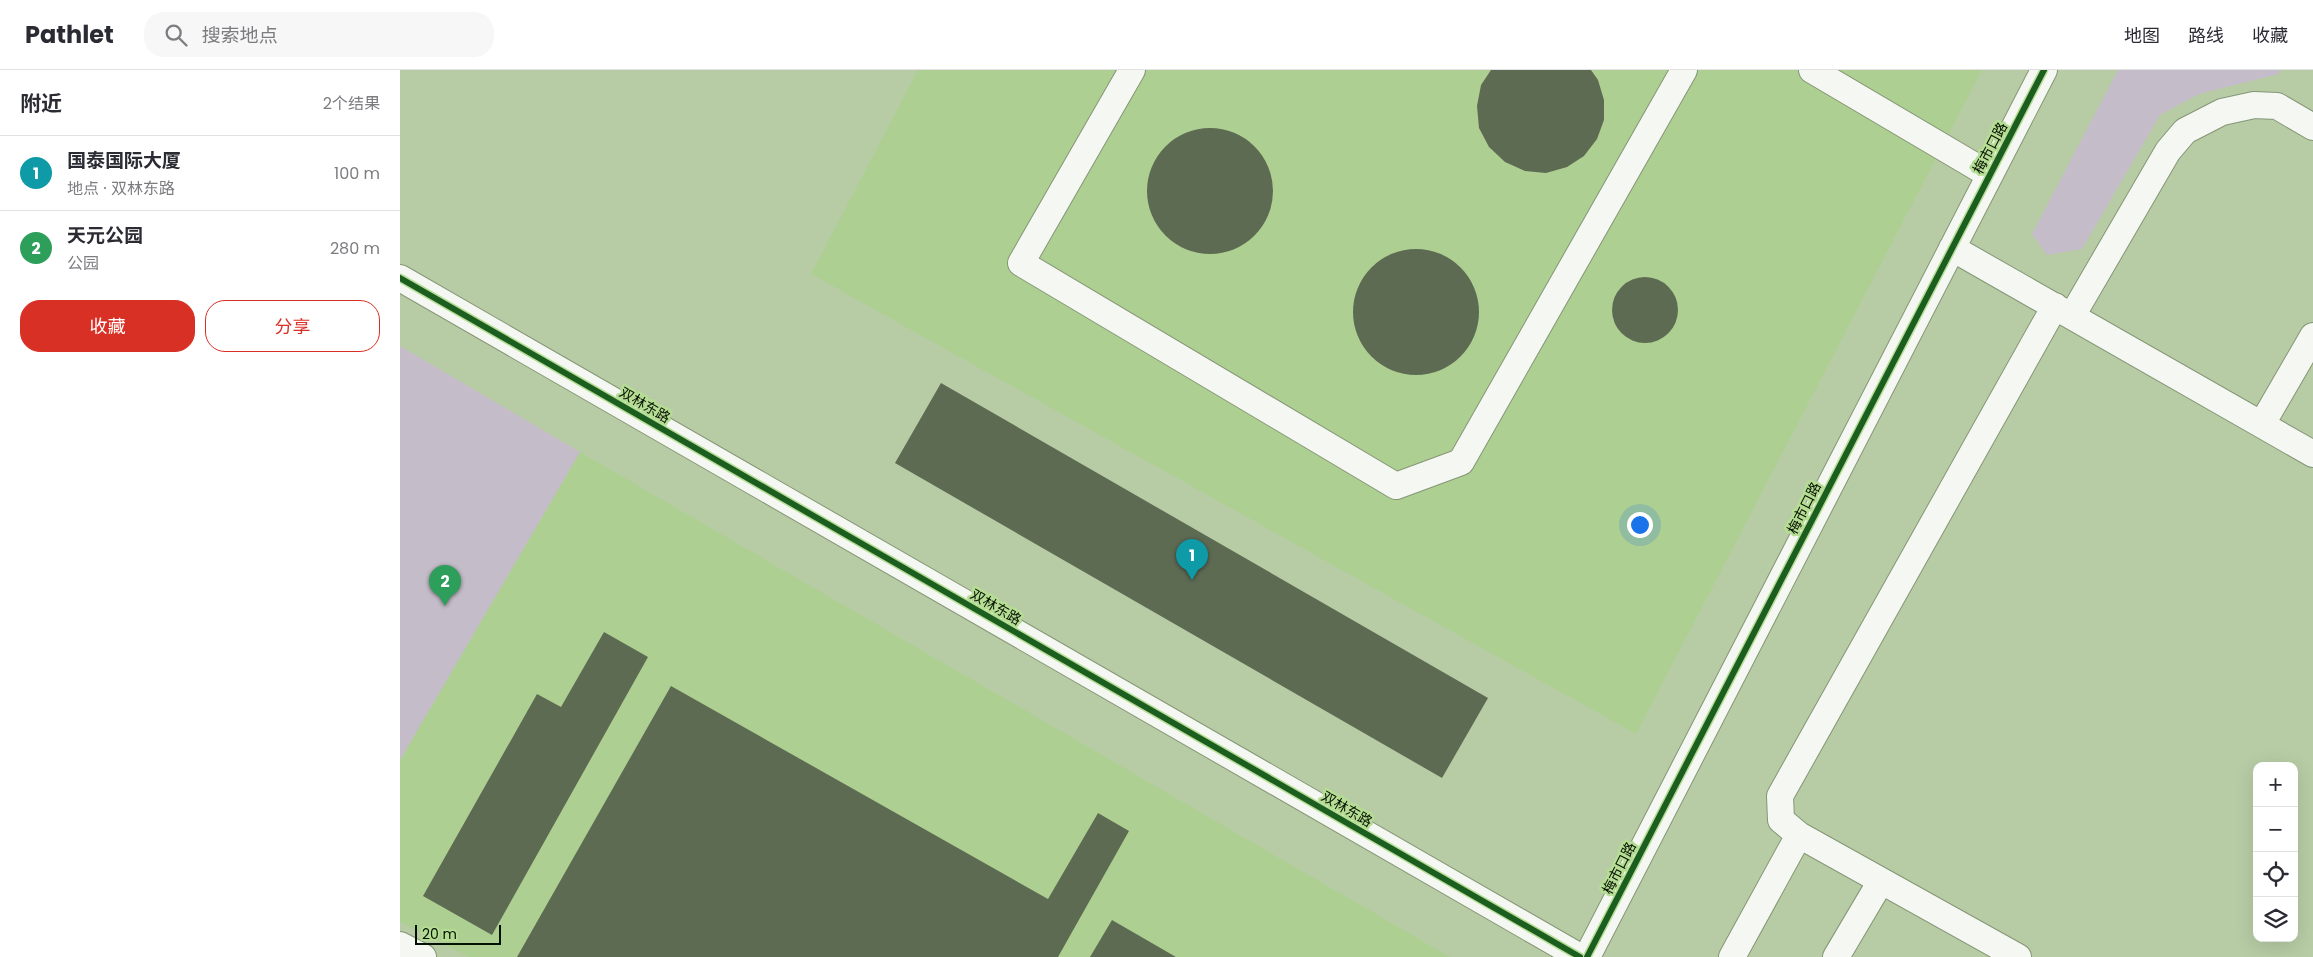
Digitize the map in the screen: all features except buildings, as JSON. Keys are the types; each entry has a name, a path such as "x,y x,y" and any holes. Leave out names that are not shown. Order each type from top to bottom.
{"street":[{"path":"1132,70 1021,262 1396,486 1461,462 1684,70"},
{"path":"1812,70 1990,174"},
{"name":"梅市口路","path":"1587,957 2044,70"},
{"path":"2018,957 1799,835 1782,820 1780,796 2064,311 2168,151 2185,131 2222,112 2254,105 2277,106 2313,126"},
{"path":"1952,248 2313,454"},
{"name":"双林东路","path":"400,278 1580,957"},
{"path":"2262,424 2313,336"},
{"path":"1732,957 1799,835"},
{"path":"1836,957 1881,881"},
{"path":"400,945 423,957"}],"shaded area":[{"path":"918,70 1982,70 1636,734 811,274"},
{"path":"2118,70 2281,70 2279,74 2199,94 2160,115 2082,249 2047,255 2032,234"},
{"path":"400,346 580,452 400,760"},
{"path":"580,452 1450,957 469,957 400,922 400,760"}],"cycle path":[{"path":"1587,957 2044,70"},
{"path":"400,278 1580,957"}],"place":[{"name":"国泰国际大厦","path":"1192,580"},
{"name":"天元公园","path":"445,606"}]}
